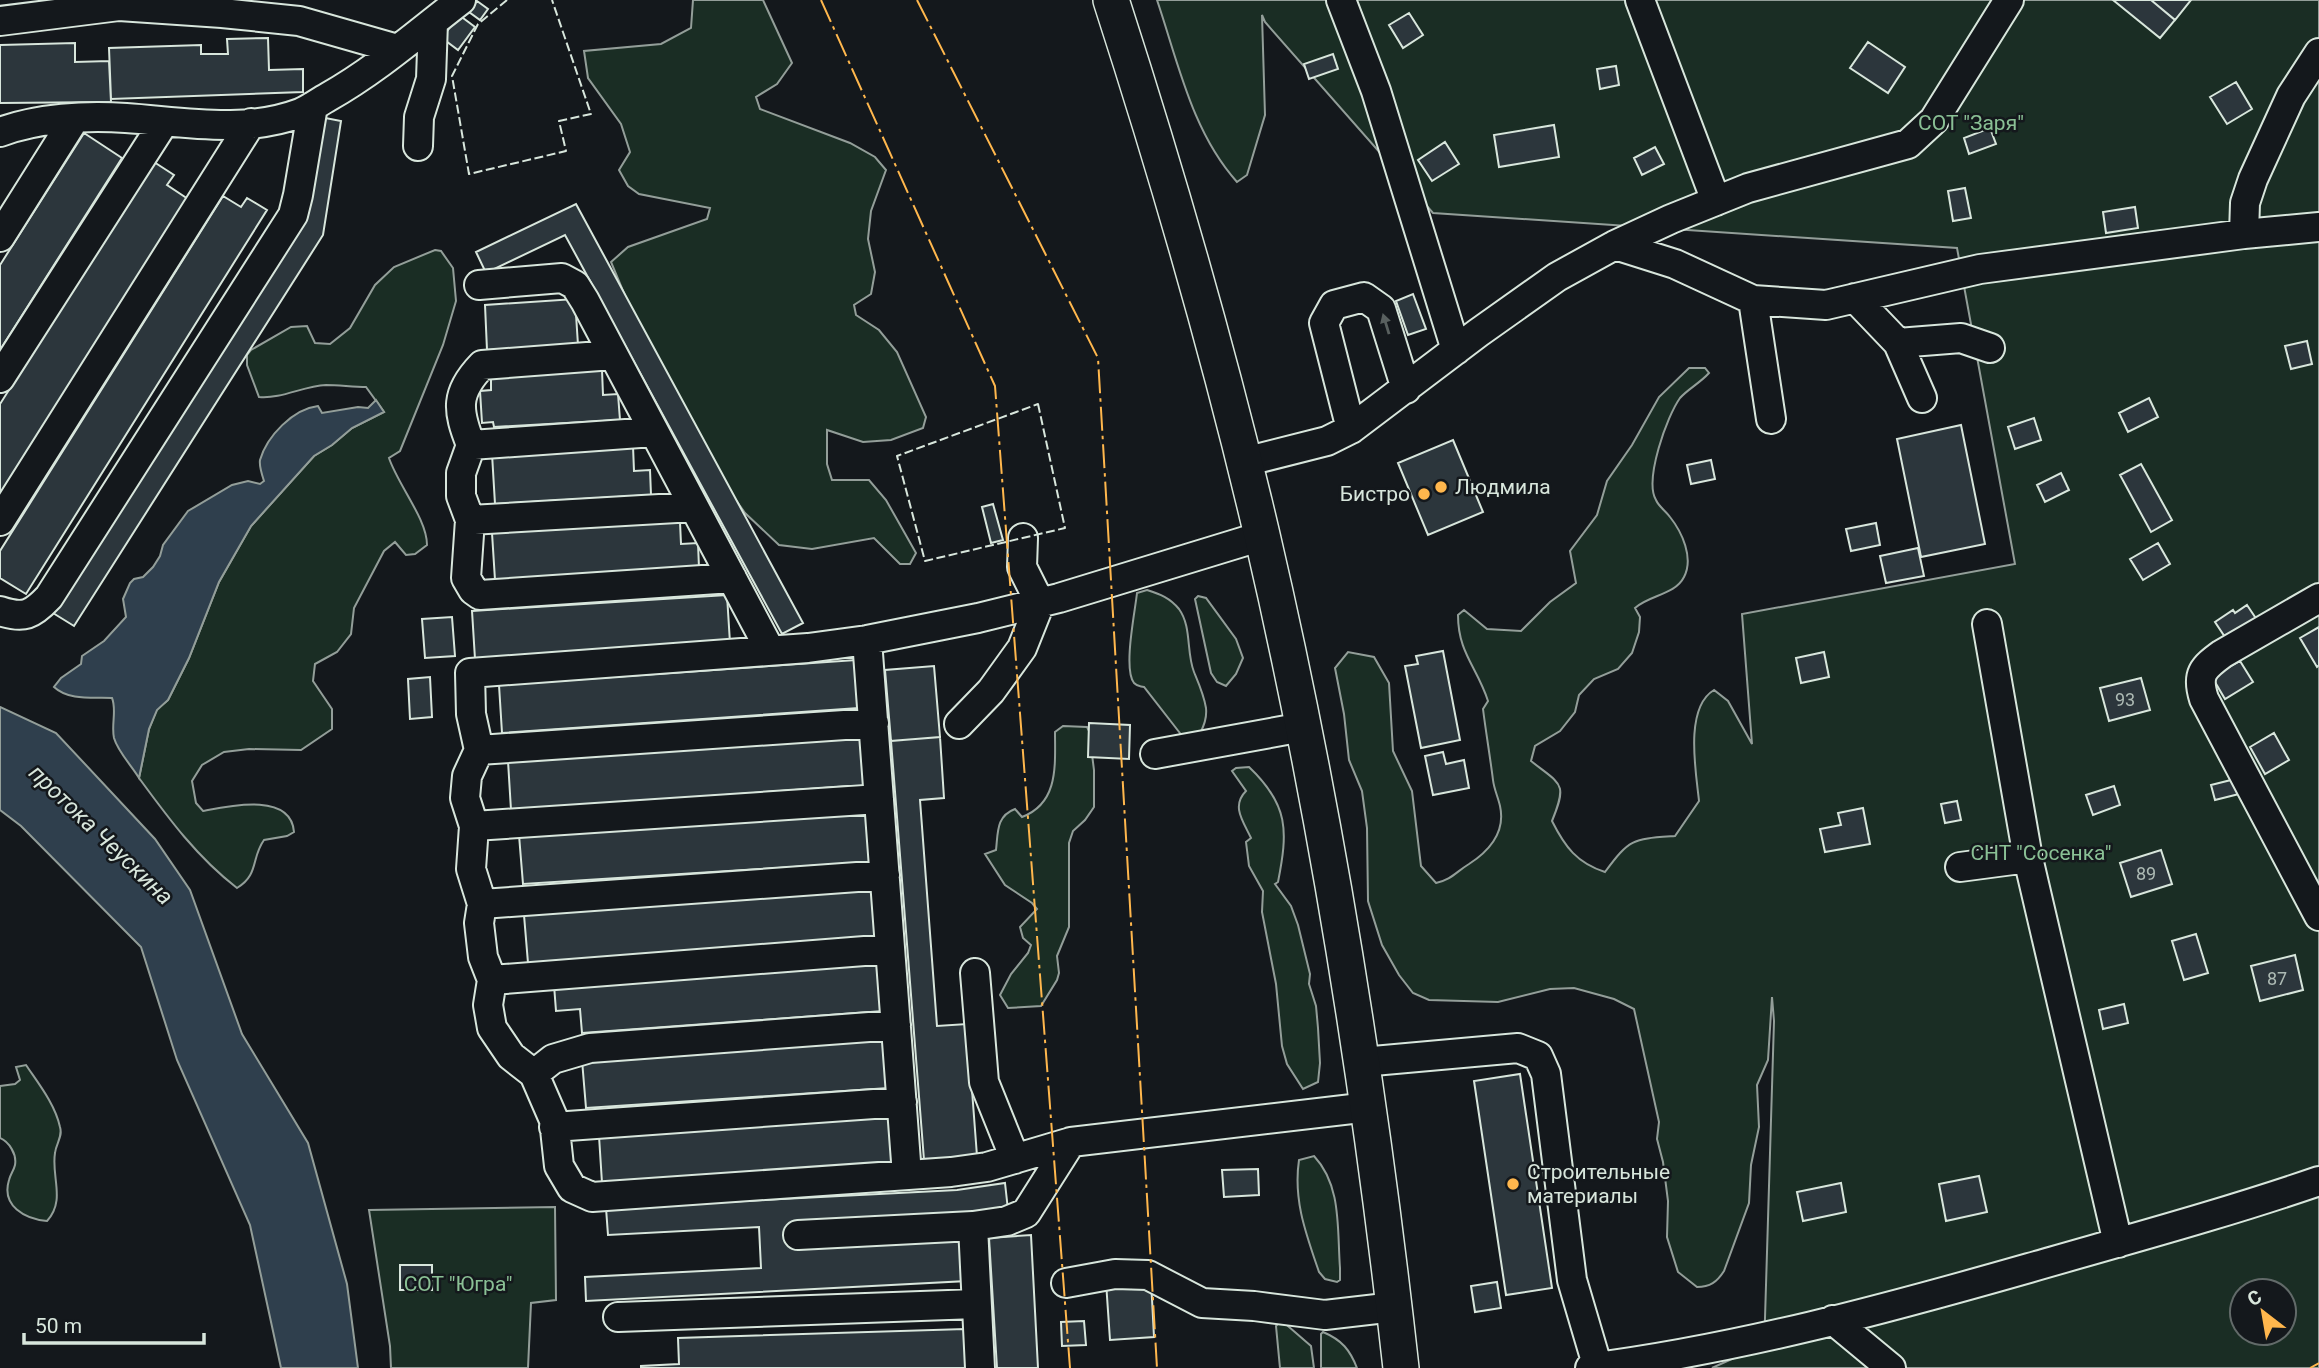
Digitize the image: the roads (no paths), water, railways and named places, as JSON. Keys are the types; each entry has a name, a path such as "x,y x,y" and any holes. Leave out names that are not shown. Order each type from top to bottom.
{"main road":[{"path":"1111,0 1185,244 1244,462 1303,727 1326,843 1369,1107 1401,1368"}],"street":[{"path":"0,132 75,118 125,118 195,125 265,122 302,113 354,82 461,0"},
{"path":"1341,0 1376,91 1456,350"},
{"path":"1640,0 1716,201"},
{"path":"1244,462 1327,441 1351,429 1557,277 1615,245 1748,188 1908,144 1934,120 2009,0"},
{"path":"0,21 119,6 222,13 299,22 397,49"},
{"path":"418,146 419,117 431,79 433,22"},
{"path":"2244,234 2245,203 2253,179 2291,96 2319,52"},
{"path":"0,611 17,617 38,609 49,597 293,215 299,195 313,106"},
{"path":"0,237 75,118"},
{"path":"0,378 164,122"},
{"path":"0,521 251,123"},
{"path":"1615,245 1675,264 1753,300 1826,305 1979,270 2244,234 2319,227"},
{"path":"479,285 562,278 575,285 770,650"},
{"path":"1351,429 1324,323 1334,304 1364,297 1381,309 1406,389"},
{"path":"1856,298 1898,343 1922,398"},
{"path":"1753,300 1771,419"},
{"path":"1898,343 1961,338 1990,348"},
{"path":"613,355 482,365 467,380 460,398 461,421 471,445 460,473 461,496 470,520 466,578 473,590 480,595 732,578"},
{"path":"471,445 654,432"},
{"path":"470,520 694,507"},
{"path":"1262,536 1041,603 867,640 470,673 471,714 479,750 467,776 465,798 474,825 471,869 482,904 479,923 483,957 492,980 488,1005 492,1028 511,1056 534,1074 554,1120 559,1166 572,1188 592,1197 951,1172 987,1167 1071,1142 1369,1107"},
{"path":"1023,538 1022,566 1041,603"},
{"path":"2319,598 2207,665 2201,675 2200,687 2319,916"},
{"path":"959,724 991,691 1022,648 1041,603"},
{"path":"1987,624 2028,858 2118,1243"},
{"path":"867,640 907,1175"},
{"path":"479,750 874,723"},
{"path":"1156,754 1303,727"},
{"path":"474,825 879,799"},
{"path":"1960,867 2028,858"},
{"path":"482,904 885,874"},
{"path":"492,980 890,949"},
{"path":"975,974 984,1082 1015,1159"},
{"path":"534,1074 553,1059 590,1048 896,1025"},
{"path":"1362,1062 1518,1048 1538,1056 1546,1074 1572,1280 1595,1368 1654,1360 1921,1299 2247,1206 2319,1181"},
{"path":"554,1127 902,1102"},
{"path":"797,1235 973,1226 1007,1221 1026,1213 1071,1142"},
{"path":"973,1226 980,1368"},
{"path":"1066,1283 1115,1274 1148,1275 1202,1303 1325,1315 1394,1307"},
{"path":"618,1317 976,1304"},
{"path":"1833,1320 1891,1368"}],"water":[{"path":"376,400 384,412 352,428 314,456 251,526 219,582 189,658 168,700 157,710 149,729 139,778 114,738 112,698 74,696 54,687 61,678 81,664 82,656 104,641 126,617 123,599 130,583 143,577 153,567 163,545 188,511 232,485 248,481 260,484 264,481 260,460 268,442 282,425 309,408 318,406 322,413 368,408"},
{"name":"протока Чеускина","path":"0,707 56,733 155,839 190,890 242,1034 308,1143 347,1284 358,1368 281,1368 250,1225 177,1060 141,947 21,826 0,810"}],"place":[{"name":"Людмила","path":"1441,487"},
{"name":"Бистро","path":"1424,494"},
{"name":"Строительные материалы","path":"1513,1184"}],"park label":[{"name":"СОТ \"Заря\"","path":"1971,123"},
{"name":"СНТ \"Сосенка\"","path":"2041,853"},
{"name":"СОТ \"Югра\"","path":"458,1284"}]}
